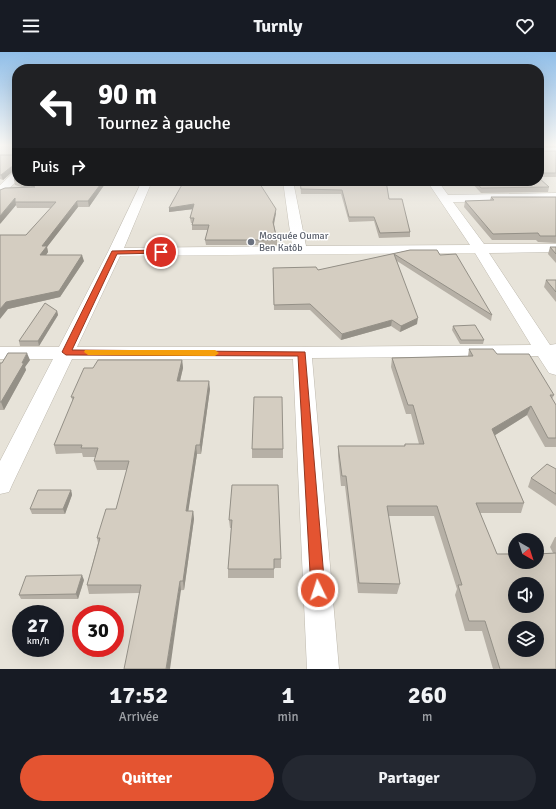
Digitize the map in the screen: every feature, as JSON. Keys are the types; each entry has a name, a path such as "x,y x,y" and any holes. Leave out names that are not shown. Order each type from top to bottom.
{"street":[{"path":"2,188 12,179"},
{"path":"0,485 115,252 145,186"},
{"path":"289,186 300,251"},
{"path":"436,186 550,350 556,370"},
{"path":"446,199 556,197"},
{"path":"115,252 556,248"},
{"path":"0,353 302,353 550,350"},
{"path":"302,353 323,669"}],"shaded area":[{"path":"0,174 12,174 12,186 544,186 544,174 556,174 556,669 0,669"}],"building":[{"path":"544,182 549,187 481,188 479,186 544,186"},
{"path":"32,186 99,186 88,201 77,201 42,246 47,246 40,255 82,255 59,291 6,302 0,309 0,235 26,235 56,202 15,202 15,198 0,216 0,190 5,188 35,187"},
{"path":"181,186 261,186 276,209 273,222 277,240 205,240 209,225 192,225 194,218 190,218 194,204 169,208"},
{"path":"301,186 387,186 389,199 402,199 410,232 380,233 374,217 349,217 342,190 301,189"},
{"path":"491,197 556,197 556,236 540,236 538,233 493,234 465,201 494,200"},
{"path":"550,247 556,247 556,254"},
{"path":"410,250 437,250 440,255 456,254 492,315 394,254 418,318 401,326 392,320 342,334 310,304 274,305 273,268 316,267 318,270"},
{"path":"546,280 556,280 556,292"},
{"path":"45,303 57,311 38,341 19,341"},
{"path":"475,325 484,340 461,340 453,326"},
{"path":"469,349 493,349 497,354 529,354 554,395 550,395 556,405 556,438 548,438 531,406 492,429 524,503 476,503 497,554 508,554 508,569 544,569 544,554 556,553 556,669 500,669 485,621 469,621 458,585 462,585 437,506 387,506 400,584 359,583 346,476 342,476 338,446 405,446 405,444 424,444 413,405 408,405 392,358 473,356"},
{"path":"8,353 27,353 22,363 24,363 0,402 0,363 2,363"},
{"path":"98,360 182,360 177,381 209,381 200,445 196,445 186,511 193,511 183,581 180,581 166,669 124,669 141,585 87,585 100,538 97,538 106,509 116,509 129,461 94,461 98,448 81,448 82,445 54,445 74,397 71,397 84,368 93,368"},
{"path":"254,397 282,397 283,449 252,449"},
{"path":"547,464 556,469 556,494 531,478"},
{"path":"232,485 278,485 281,559 274,559 274,569 228,569 232,520 229,520"},
{"path":"38,490 71,490 63,509 30,509"},
{"path":"82,575 76,594 19,595 26,576"}],"slow traffic":[{"path":"88,352 215,353"}],"place":[{"name":"Mosquée Oumar Ben Katôb","path":"251,242"}],"route":[{"path":"161,252 115,252 66,352 302,353 318,590"}]}
